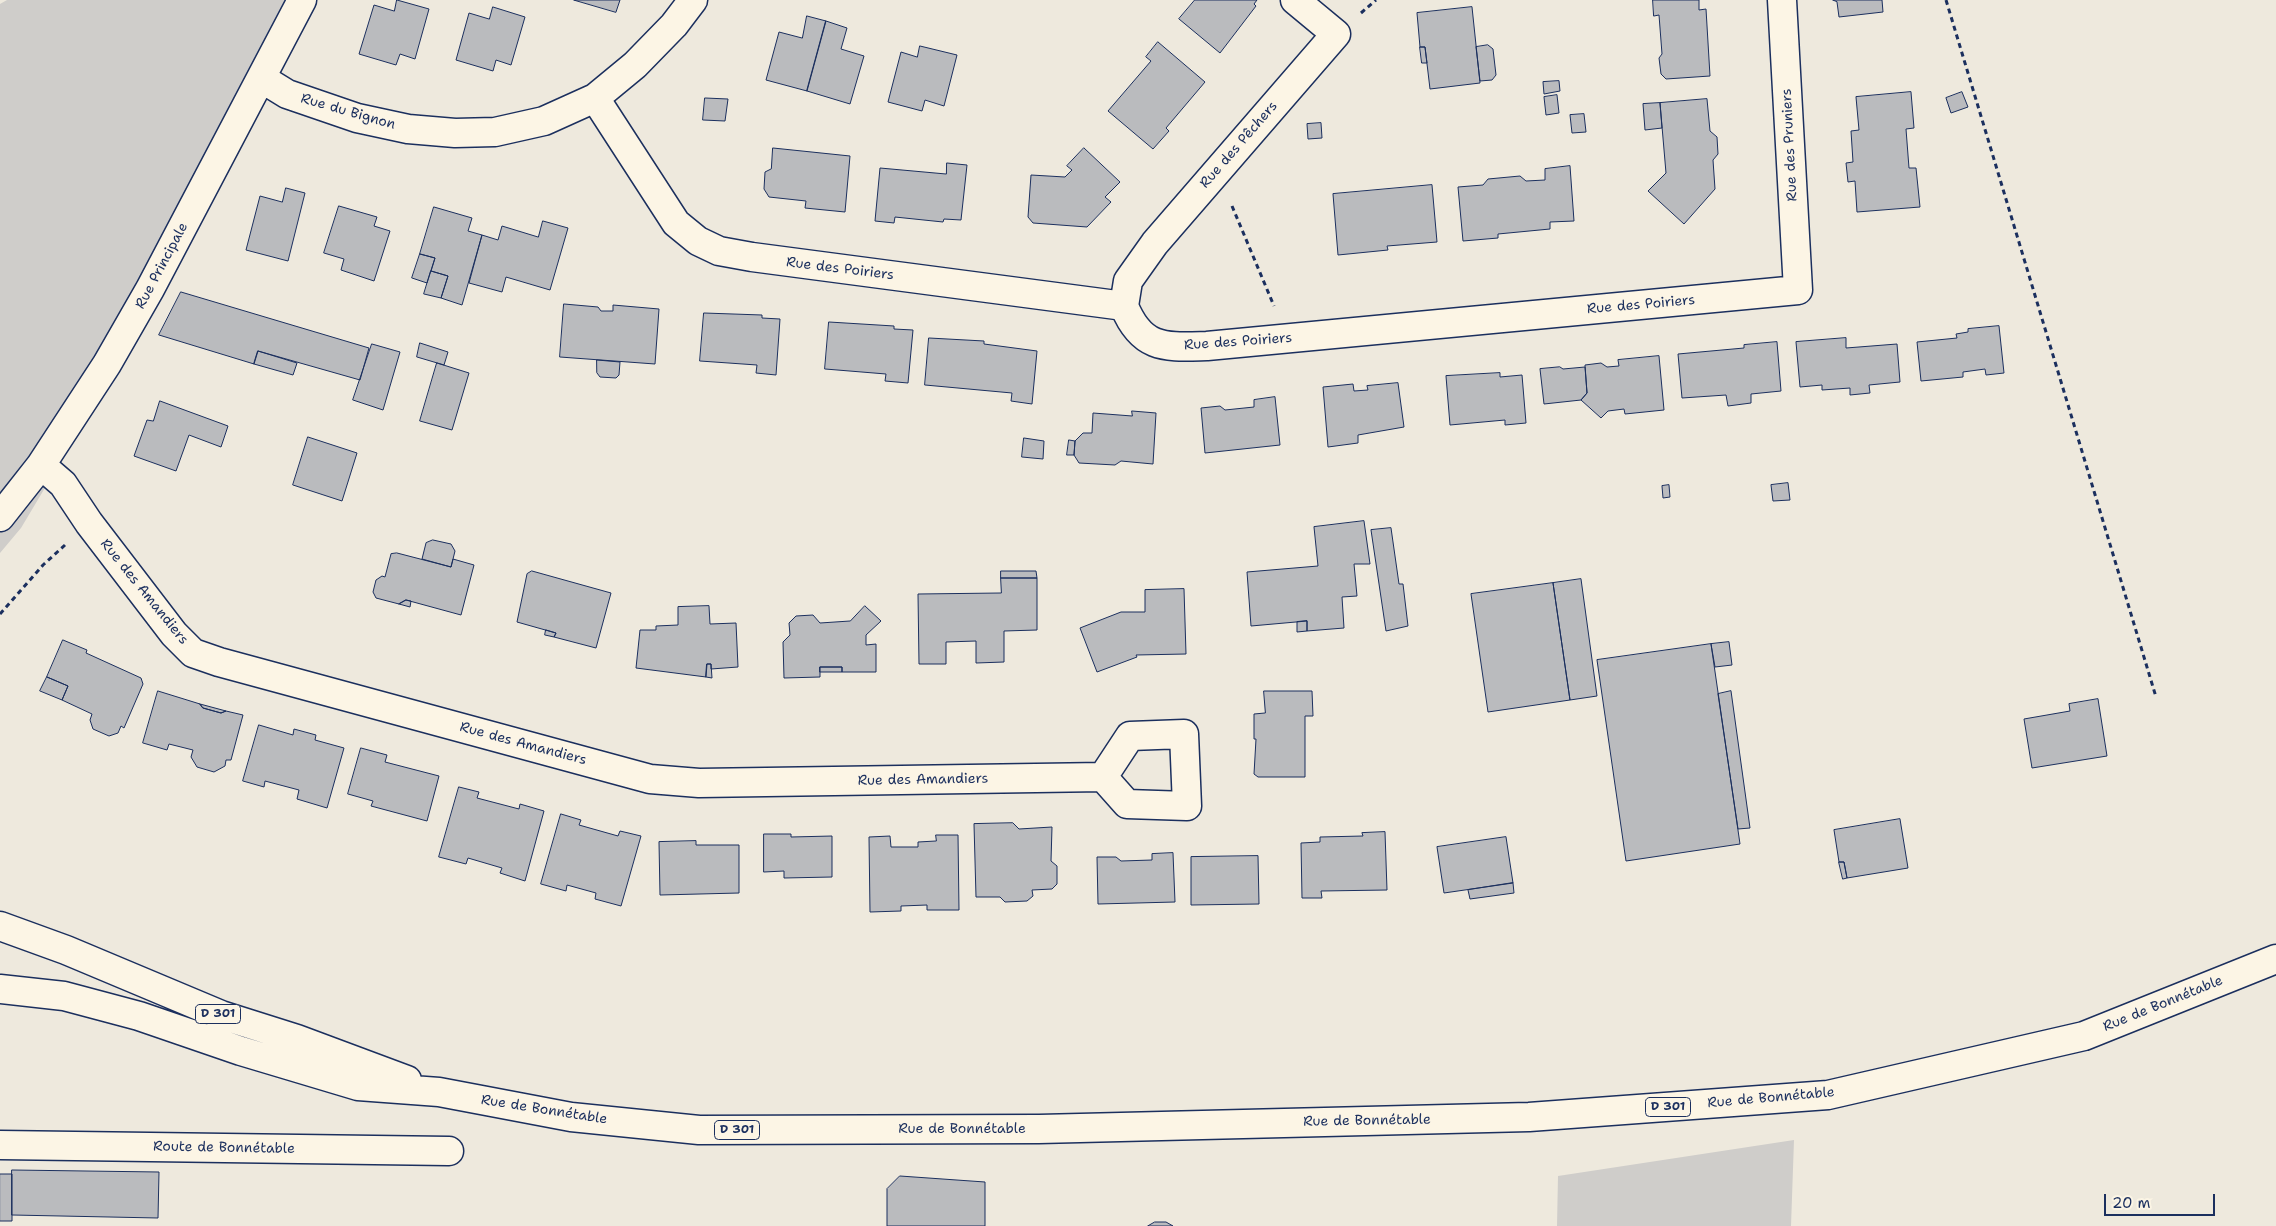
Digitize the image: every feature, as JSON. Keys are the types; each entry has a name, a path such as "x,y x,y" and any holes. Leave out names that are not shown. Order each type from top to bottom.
{"street":[{"name":"Rue Principale","path":"0,517 41,464 108,364 150,289 302,0"},
{"name":"Rue du Bignon","path":"261,78 287,94 357,118 408,129 455,133 496,132 534,123 595,98 635,65 674,25 693,0"},
{"name":"Rue des Pêchers","path":"1124,306 1128,281 1154,243 1336,34 1295,0"},
{"name":"Rue des Pruniers","path":"1782,0 1798,290"},
{"name":"Rue des Poiriers","path":"595,98 676,223 698,241 719,251 752,257 1124,306 1131,323 1148,340 1168,346 1207,346 1798,290"},
{"name":"Rue des Amandiers","path":"41,464 63,484 174,634 193,652 219,662 650,779 699,783 1102,777"},
{"name":"D 301","path":"0,926 66,950 221,1015 297,1039 439,1092"},
{"name":"Rue de Bonnétable","path":"439,1092 571,1118 699,1130 1039,1128 1528,1117 1819,1096 2084,1036 2276,959"},
{"name":"D 301","path":"0,989 64,996 139,1016 241,1051 358,1086 439,1092"},
{"name":"Route de Bonnétable","path":"0,1145 449,1151"}],"path":[{"path":"1946,0 2156,697"},
{"path":"1217,171 1287,338"},
{"path":"0,614 43,565 90,523"}],"shaded area":[{"path":"7,0 305,0 316,6 184,255 21,528 0,553 0,4"},
{"path":"1794,1140 1791,1226 1557,1226 1558,1176"}],"building":[{"path":"397,0 429,9 415,59 400,54 396,65 359,54 374,5 394,11"},
{"path":"574,0 620,0 616,12"},
{"path":"1195,0 1257,0 1254,4 1256,6 1220,53 1179,19"},
{"path":"1653,0 1699,0 1699,10 1706,9 1710,76 1666,79 1661,74 1659,58 1662,54 1659,15 1654,16"},
{"path":"1833,0 1882,0 1883,12 1839,17 1837,2"},
{"path":"493,7 525,17 511,65 496,60 493,71 456,60 469,13 489,19"},
{"path":"1472,7 1480,83 1430,89 1425,47 1420,47 1417,13"},
{"path":"807,16 826,21 807,91 766,80 779,32 802,38"},
{"path":"826,21 847,28 841,49 864,56 850,104 807,91"},
{"path":"1158,42 1205,82 1166,128 1169,131 1153,149 1108,111 1151,61 1146,57"},
{"path":"1488,45 1493,49 1496,75 1492,80 1480,81 1476,47"},
{"path":"920,46 957,55 944,106 925,100 922,111 888,102 901,52 917,57"},
{"path":"1420,47 1425,47 1427,63 1422,63"},
{"path":"1559,81 1560,91 1544,94 1543,82"},
{"path":"1911,92 1914,128 1906,129 1909,168 1916,168 1920,207 1857,212 1855,181 1848,182 1846,163 1853,162 1851,131 1859,130 1856,97"},
{"path":"1962,92 1968,107 1951,113 1946,98"},
{"path":"1557,95 1559,113 1546,115 1544,97"},
{"path":"705,98 728,99 725,121 703,120"},
{"path":"1707,99 1710,131 1717,137 1718,154 1713,160 1715,189 1684,224 1648,191 1666,173 1660,103"},
{"path":"1660,103 1662,128 1645,130 1643,104"},
{"path":"1584,114 1586,132 1572,133 1570,115"},
{"path":"1321,123 1322,138 1308,139 1307,124"},
{"path":"773,148 850,156 845,212 805,208 806,201 769,197 764,189 765,172 771,169"},
{"path":"1084,148 1120,182 1105,197 1111,202 1087,227 1033,223 1028,217 1031,175 1065,177 1072,170 1067,166"},
{"path":"947,163 967,165 961,220 944,219 943,222 895,217 894,223 875,221 880,168 946,174"},
{"path":"1570,166 1574,221 1550,222 1550,229 1498,234 1498,238 1463,241 1458,187 1483,185 1488,179 1520,176 1526,181 1545,180 1545,169"},
{"path":"1432,185 1437,242 1387,246 1388,250 1338,255 1333,194"},
{"path":"286,188 305,193 288,261 246,250 260,196 282,202"},
{"path":"339,206 377,217 374,226 390,231 374,281 341,270 344,259 324,253"},
{"path":"434,207 472,218 468,231 482,235 462,305 441,298 448,276 431,271 435,258 420,254"},
{"path":"543,221 568,228 550,290 506,277 502,292 469,283 482,235 498,240 502,226 538,237"},
{"path":"420,254 435,258 427,283 412,278"},
{"path":"431,271 448,276 441,298 424,294"},
{"path":"181,292 369,348 360,380 258,351 254,364 159,335"},
{"path":"564,304 598,307 601,311 613,311 613,305 659,309 655,364 560,357"},
{"path":"704,313 762,315 762,318 780,319 776,375 756,373 757,365 700,361"},
{"path":"829,322 894,326 894,329 913,330 908,383 885,381 886,374 825,369"},
{"path":"1999,326 2004,373 1986,375 1985,369 1963,372 1963,377 1921,381 1917,342 1957,338 1956,334 1968,332 1968,329"},
{"path":"929,338 984,341 984,344 1037,351 1032,404 1011,401 1012,393 925,385"},
{"path":"1846,338 1846,348 1897,344 1900,382 1869,385 1870,393 1850,395 1850,388 1822,390 1822,385 1800,387 1796,342"},
{"path":"1777,342 1781,391 1751,394 1751,403 1728,406 1726,395 1682,398 1678,354 1744,348 1744,345"},
{"path":"420,343 448,352 444,365 417,357"},
{"path":"372,344 400,352 383,410 353,400"},
{"path":"258,351 297,363 293,375 254,364"},
{"path":"1659,356 1664,410 1625,414 1624,409 1608,411 1601,418 1581,400 1587,393 1585,365 1601,363 1607,367 1619,366 1618,360"},
{"path":"597,360 620,362 619,375 616,378 600,377 597,373"},
{"path":"437,363 469,373 452,430 420,421"},
{"path":"1560,367 1563,369 1585,367 1587,393 1581,400 1544,404 1540,369"},
{"path":"1500,373 1500,377 1522,375 1526,423 1505,425 1505,420 1450,425 1446,376"},
{"path":"1398,383 1404,427 1358,435 1358,443 1328,447 1323,387 1353,384 1354,391 1368,390 1367,386"},
{"path":"1275,397 1280,445 1205,453 1201,408 1220,406 1225,410 1254,407 1254,400"},
{"path":"160,401 228,426 221,447 189,435 176,471 134,456 147,420 153,421"},
{"path":"1132,411 1156,413 1153,464 1121,461 1115,465 1079,463 1074,455 1075,441 1083,433 1092,433 1093,413 1132,416"},
{"path":"308,437 357,453 342,501 293,485"},
{"path":"1024,438 1044,441 1043,459 1022,457"},
{"path":"1069,440 1075,441 1074,455 1067,455"},
{"path":"1788,483 1790,500 1773,501 1771,485"},
{"path":"1669,485 1670,497 1663,498 1662,486"},
{"path":"1364,521 1370,564 1354,564 1357,596 1342,597 1344,628 1307,631 1307,621 1251,626 1247,572 1318,566 1314,527"},
{"path":"1391,528 1399,584 1403,584 1408,626 1386,631 1371,530"},
{"path":"433,540 451,544 455,551 451,567 422,559 426,543"},
{"path":"397,553 451,567 453,559 474,565 461,615 406,600 399,604 376,598 373,592 376,580 382,576 385,577 391,554"},
{"path":"532,571 611,593 596,648 554,637 556,633 517,622 527,574"},
{"path":"1001,571 1036,571 1037,578 1001,578"},
{"path":"1001,578 1037,578 1037,630 1004,631 1004,662 976,663 976,641 946,642 946,664 919,664 918,594 1001,593"},
{"path":"1581,579 1597,696 1570,700 1553,583"},
{"path":"1553,583 1570,700 1488,712 1471,594"},
{"path":"1184,589 1186,654 1136,655 1137,657 1097,672 1080,628 1121,612 1145,612 1145,590"},
{"path":"406,600 411,601 410,607 399,604"},
{"path":"709,606 710,624 736,623 738,667 711,669 711,664 707,664 706,677 636,668 640,630 656,630 656,626 678,625 678,607"},
{"path":"865,606 881,621 866,635 866,645 876,644 876,672 842,672 842,667 820,667 820,677 784,678 783,642 790,635 789,623 796,616 813,615 820,623 850,621"},
{"path":"1307,621 1307,631 1297,632 1297,622"},
{"path":"546,630 556,633 554,637 545,635"},
{"path":"63,640 87,650 86,653 141,678 143,684 124,728 121,726 118,733 109,736 93,729 90,720 92,714 62,700 68,686 47,677"},
{"path":"1729,642 1732,665 1715,667 1711,644"},
{"path":"1711,644 1740,844 1626,861 1597,660"},
{"path":"707,664 711,664 712,678 706,677"},
{"path":"820,667 842,667 842,672 820,672"},
{"path":"47,677 68,686 62,700 40,691"},
{"path":"158,691 200,704 203,708 221,713 226,711 243,715 231,760 226,760 225,766 214,772 197,767 191,757 193,750 169,744 167,750 143,743"},
{"path":"1264,691 1312,691 1313,716 1305,716 1305,777 1258,777 1254,774 1256,739 1254,739 1254,714 1265,713"},
{"path":"1731,691 1750,828 1738,829 1718,694"},
{"path":"2098,699 2107,756 2032,768 2024,719 2070,711 2069,704"},
{"path":"200,704 226,711 221,713 203,708"},
{"path":"259,725 293,735 294,729 316,735 315,740 344,748 327,808 297,799 299,790 265,781 264,787 243,781"},
{"path":"361,748 387,755 385,762 439,776 427,821 371,806 373,801 348,794"},
{"path":"459,787 479,792 477,798 519,809 520,804 544,811 525,881 500,873 502,868 468,858 466,864 439,857"},
{"path":"561,814 581,820 579,825 618,836 620,831 641,836 621,906 595,899 596,893 567,885 566,891 541,884"},
{"path":"1900,819 1908,868 1847,878 1844,862 1839,862 1834,830"},
{"path":"1013,823 1019,829 1052,827 1051,861 1057,866 1057,884 1052,889 1032,890 1033,896 1027,901 1005,902 1000,897 976,897 974,824"},
{"path":"1385,832 1387,890 1321,891 1322,898 1302,898 1301,843 1320,842 1320,837 1363,836 1362,833"},
{"path":"764,834 791,834 791,837 832,836 832,877 784,878 784,871 764,872"},
{"path":"936,835 958,835 959,910 927,910 927,905 901,906 901,911 870,912 869,837 890,836 891,847 918,847 918,842 936,841"},
{"path":"1506,837 1513,883 1444,893 1437,847"},
{"path":"696,841 696,845 739,845 739,893 660,895 659,842"},
{"path":"1173,853 1175,902 1098,904 1097,857 1116,857 1121,861 1152,860 1152,854"},
{"path":"1258,856 1259,904 1191,905 1191,857"},
{"path":"1839,862 1844,862 1847,878 1843,879"},
{"path":"1513,883 1514,893 1470,899 1468,890"},
{"path":"12,1170 159,1172 158,1218 12,1215"},
{"path":"0,1174 12,1174 12,1221 0,1221"},
{"path":"900,1176 985,1182 985,1226 887,1226 887,1189"},
{"path":"1155,1222 1166,1222 1173,1226 1148,1226"}]}
